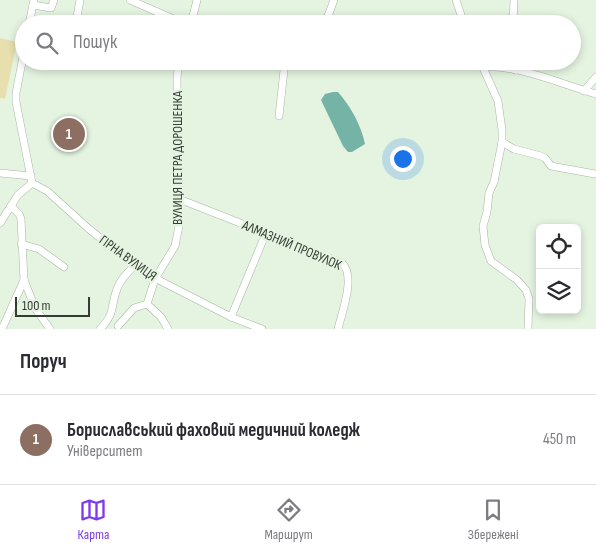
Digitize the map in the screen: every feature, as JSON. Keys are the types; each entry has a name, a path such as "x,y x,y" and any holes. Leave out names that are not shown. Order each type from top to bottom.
{"street":[{"path":"33,3 50,8 53,6 54,0"},
{"path":"77,15 80,0"},
{"path":"130,0 164,15"},
{"path":"193,15 197,0"},
{"path":"328,15 334,0"},
{"path":"456,0 461,15"},
{"path":"513,15 514,0"},
{"path":"21,70 16,102 32,179"},
{"name":"ВУЛИЦЯ ПЕТРА ДОРОШЕНКА","path":"147,304 155,280 175,246 179,226 178,70"},
{"path":"279,116 285,70"},
{"path":"485,70 498,101 502,130 502,142 494,182 489,193 483,233 485,245 491,261 517,280 526,290 529,299 528,329"},
{"path":"515,70 596,94"},
{"path":"584,91 596,76"},
{"path":"502,142 514,149 541,156 551,166 595,174"},
{"path":"0,173 32,179"},
{"path":"0,222 18,195 32,179"},
{"name":"ГІРНА ВУЛИЦЯ","path":"32,179 134,266 155,280 231,317 262,329"},
{"name":"АЛМАЗНИЙ ПРОВУЛОК","path":"179,199 342,264 346,268 349,279 338,329"},
{"path":"11,206 21,219 24,280 35,308 50,329"},
{"path":"231,317 266,233"},
{"path":"21,244 39,249 64,267"},
{"path":"100,329 108,322 112,314 117,288 122,279 134,266"},
{"path":"2,329 24,280"},
{"path":"118,326 134,308 147,304 161,317 168,329"}],"shaded area":[{"path":"0,38 15,42 15,52 5,99 0,98"}],"water":[{"path":"338,92 355,116 363,137 365,144 352,152 348,152 343,146 321,100 325,94"}],"place":[{"name":"Бориславський фаховий медичний коледж","path":"69,134"}]}
